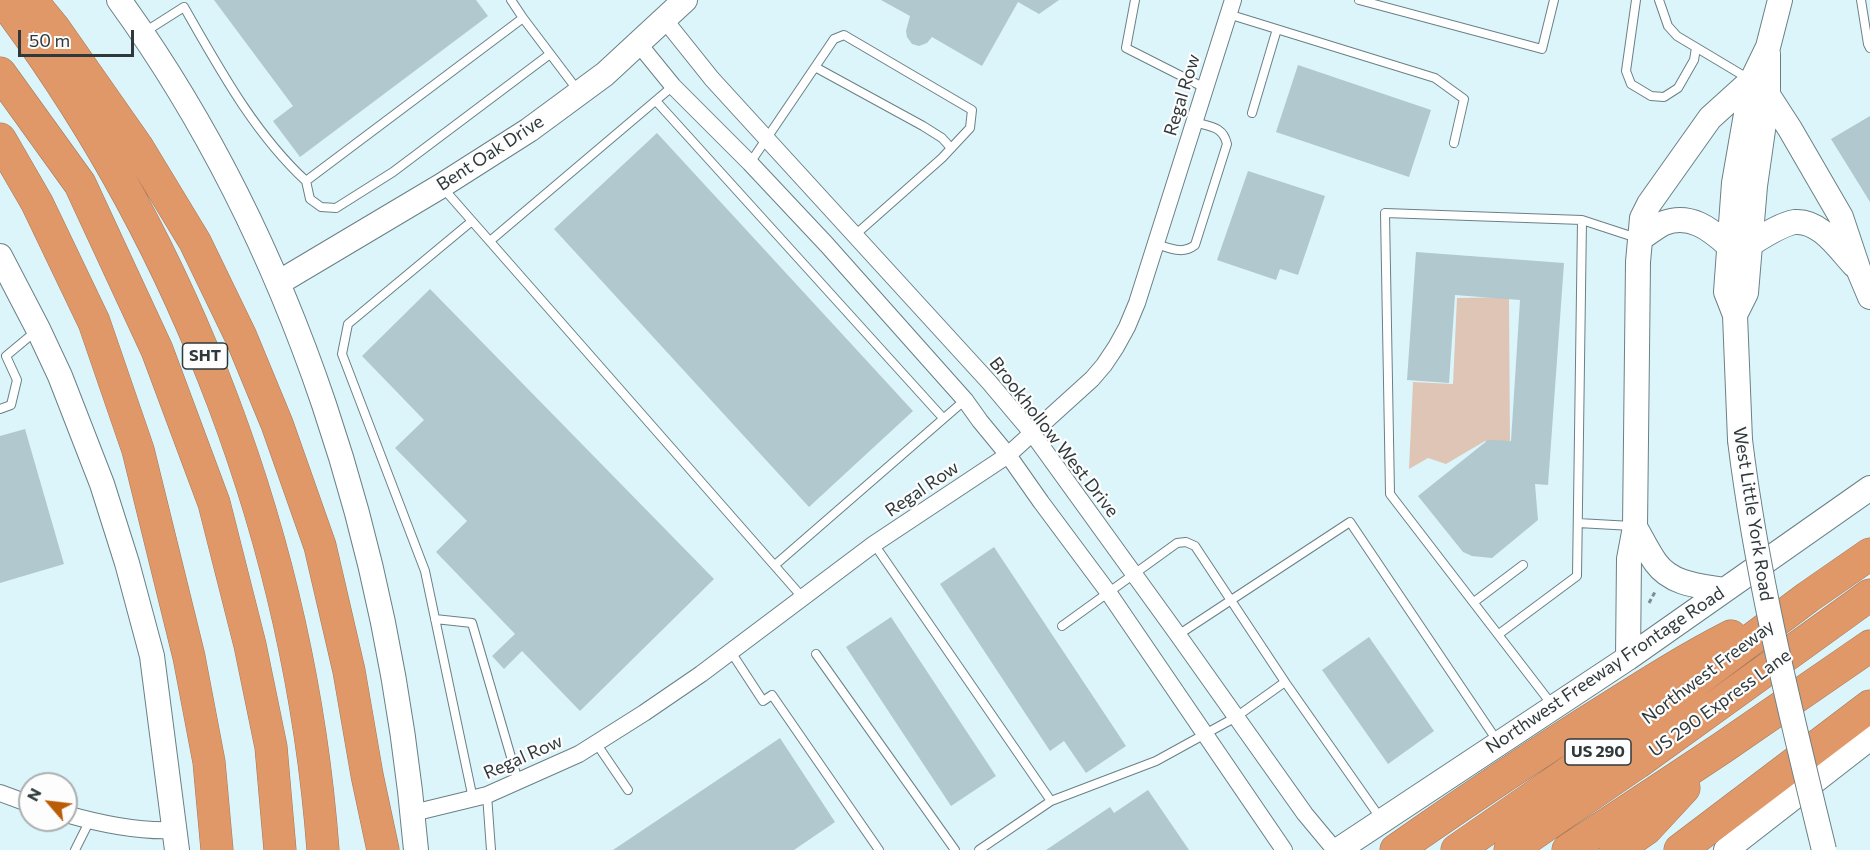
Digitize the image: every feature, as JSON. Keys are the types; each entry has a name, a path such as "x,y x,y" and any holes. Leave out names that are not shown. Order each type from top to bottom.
{"highway":[{"name":"SHT","path":"3,0 70,96 122,183 165,266 211,370 248,473 272,554 292,637 312,752 322,850"},
{"path":"31,0 54,28 138,148 195,242 241,337 277,424 320,546 349,671 383,850"},
{"name":"SHT","path":"0,73 80,184 156,350 213,503 250,645 271,747 280,850"},
{"path":"0,139 36,203 94,322 138,450 189,657 209,762 217,850"},
{"name":"Northwest Freeway","path":"1457,850 1640,723 1808,597 1870,554"},
{"name":"US 290 Express Lane","path":"1510,850 1637,763 1870,595"},
{"path":"1396,850 1555,742 1692,656 1808,597"},
{"path":"1568,850 1870,646"},
{"path":"1680,850 1870,706"},
{"path":"1616,850 1646,829 1722,748"},
{"path":"367,775 369,850"}],"main road":[{"path":"119,0 143,33 217,156 278,283 306,354 350,488 370,566 395,683 416,850"},
{"name":"Bent Oak Drive","path":"278,283 441,186 528,130 605,74 685,0"},
{"name":"West Little York Road","path":"1780,0 1760,88 1734,183 1739,245 1726,292 1735,315 1740,440 1757,555 1781,674 1824,850"},
{"path":"1628,658 1629,559 1635,527 1638,262 1642,218 1649,204 1710,117 1760,88 1790,129 1841,217 1865,269 1870,297"},
{"path":"1640,239 1663,223 1678,220 1694,222 1739,245 1796,222 1811,225 1826,235 1865,269"},
{"path":"4,271 38,329 64,386 115,522 147,633 156,681 176,840"},
{"name":"Northwest Freeway Frontage Road","path":"1336,850 1628,658 1870,488"},
{"path":"1635,527 1657,565 1672,577 1688,584 1724,590"},
{"path":"1726,850 1870,738"},
{"path":"1844,757 1870,758"}],"street":[{"name":"Regal Row","path":"413,813 480,797 518,781 579,754 654,707 874,544 1008,455 1092,379 1116,347 1134,311 1231,7"},
{"name":"Brookhollow West Drive","path":"664,19 712,79 989,382 1032,433 1305,814 1336,850"},
{"path":"638,43 674,86 827,245 964,400 1008,455 1108,592 1284,850"},
{"path":"894,322 916,303"},
{"path":"0,793 18,800"},
{"path":"78,817 157,831 176,840"}],"lane":[{"path":"511,0 580,93"},
{"path":"1135,0 1126,48 1205,88"},
{"path":"1359,0 1542,48 1554,0"},
{"path":"1636,0 1626,71 1631,84 1651,96 1664,97 1678,88 1694,60 1696,48"},
{"path":"1659,0 1668,26 1677,36 1760,88"},
{"path":"1861,1 1870,6"},
{"path":"1861,1 1870,48"},
{"path":"143,33 184,7 218,66 264,136 286,163 306,181 310,199 321,207 336,208 393,172 550,54"},
{"path":"1231,7 1277,29 1435,78 1464,99 1454,143"},
{"path":"306,181 523,18"},
{"path":"1252,113 1277,29"},
{"path":"750,163 834,39 844,35 972,110 970,128 855,235"},
{"path":"815,67 923,126 942,138 951,148"},
{"path":"490,241 674,86"},
{"path":"656,100 943,418"},
{"path":"1156,244 1180,251 1190,249 1195,245 1227,144 1225,135 1219,129 1194,122"},
{"path":"441,186 803,598"},
{"path":"1554,706 1390,494 1385,213 1582,220 1640,239"},
{"path":"1499,634 1577,576 1582,220"},
{"path":"472,221 348,324 342,354 425,571 491,850"},
{"path":"0,409 11,405 17,380 6,356 38,329"},
{"path":"774,565 964,400"},
{"path":"1178,635 1350,522 1498,742"},
{"path":"1578,523 1635,527"},
{"path":"1062,626 1177,543 1186,542 1195,546 1285,682 1381,820"},
{"path":"874,544 1051,801"},
{"path":"1474,602 1523,565"},
{"path":"435,619 472,623 518,781"},
{"path":"731,652 763,701 772,695 879,850"},
{"path":"816,654 955,850"},
{"path":"979,850 1051,801 1156,761 1236,717 1285,682"},
{"path":"596,743 628,790"},
{"path":"75,850 90,820"}],"shaded area":[{"path":"1509,297 1510,447 1495,450 1485,441 1446,464 1428,458 1409,469 1413,382 1453,384 1457,298"}],"building":[{"path":"214,0 476,0 488,16 300,157 273,121 293,106"},
{"path":"881,0 1059,0 1039,14 1018,2 982,66 932,37 927,43 919,46 912,44 906,31 910,16"},
{"path":"1298,65 1431,110 1409,177 1276,132"},
{"path":"1870,116 1870,202 1831,139"},
{"path":"657,133 913,411 809,507 554,229"},
{"path":"1248,171 1325,196 1298,275 1280,269 1276,280 1217,260"},
{"path":"1416,252 1564,263 1548,485 1535,484 1538,520 1492,558 1472,556 1463,552 1418,496 1488,440 1511,441 1520,300 1455,295 1449,383 1407,380"},
{"path":"430,289 714,579 580,711 522,651 504,669 492,656 515,634 436,552 467,521 395,448 424,420 362,356"},
{"path":"25,429 64,564 0,583 0,436"},
{"path":"994,547 1126,746 1086,773 1064,741 1050,751 940,584"},
{"path":"891,617 996,776 951,806 846,647"},
{"path":"1369,637 1434,731 1388,764 1322,670"},
{"path":"780,738 835,822 794,850 613,850"},
{"path":"1148,790 1189,850 1046,850 1110,807 1114,813"}]}
